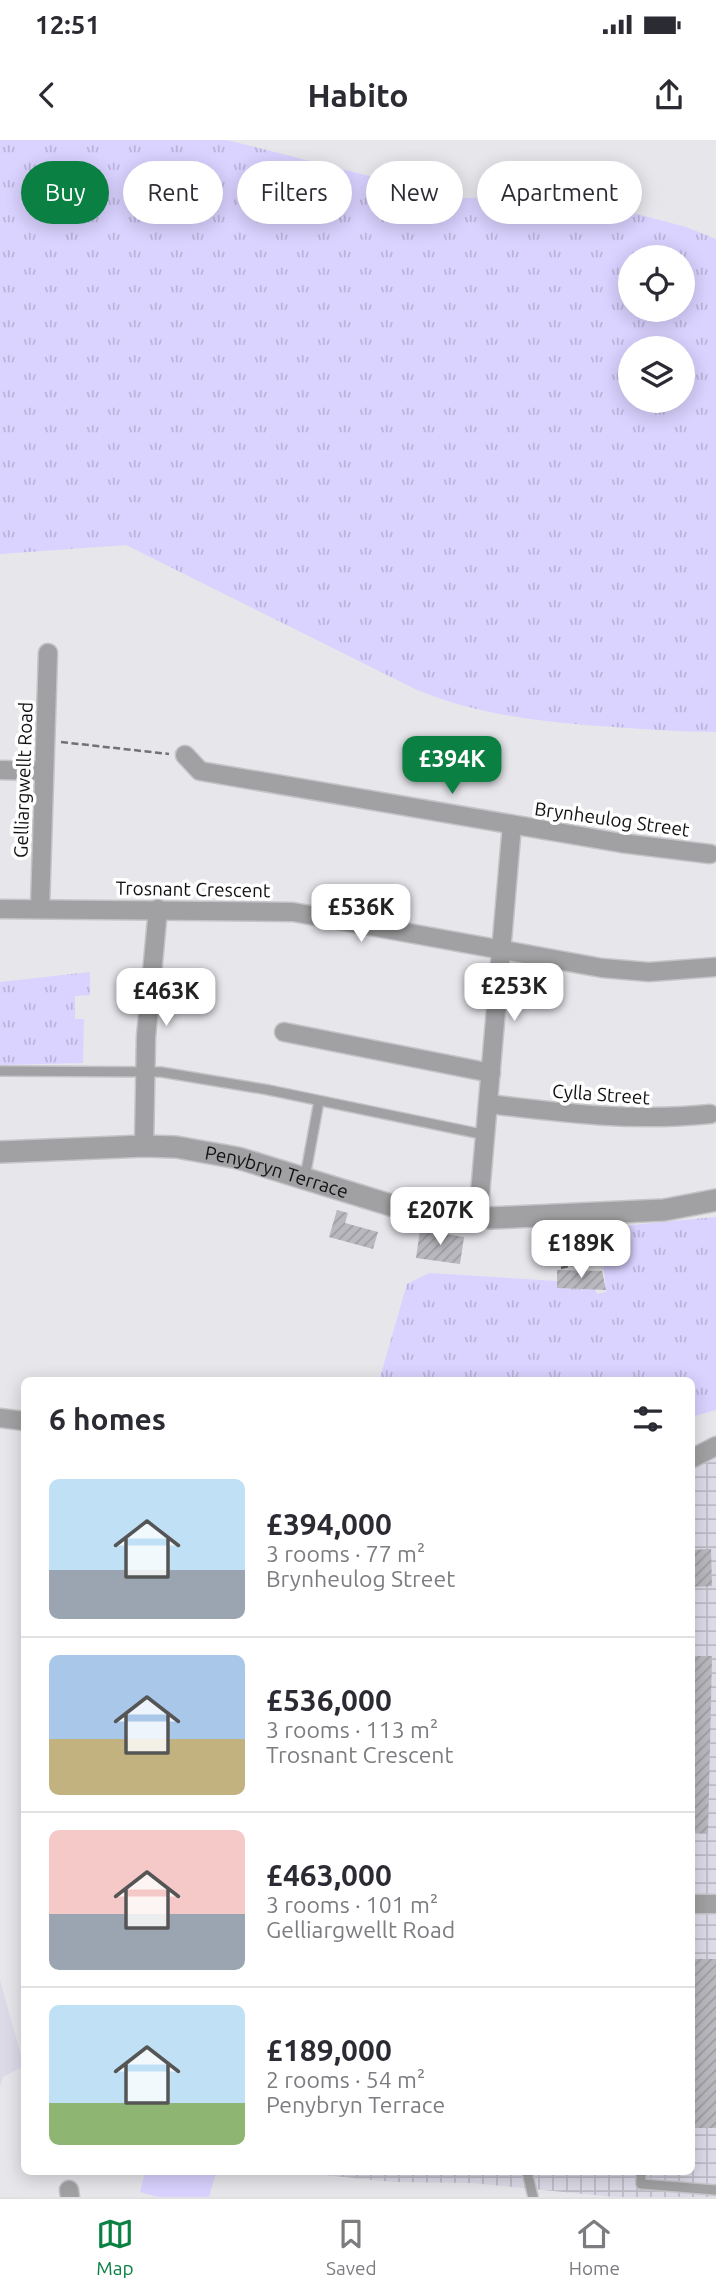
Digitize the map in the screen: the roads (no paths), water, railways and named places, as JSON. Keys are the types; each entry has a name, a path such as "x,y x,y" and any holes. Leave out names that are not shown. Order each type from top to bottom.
{"street":[{"name":"Gelliargwellt Road","path":"40,908 48,653"},
{"name":"Brynheulog Street","path":"185,755 200,771 621,844 710,854"},
{"path":"0,770 43,771"},
{"path":"478,1217 512,825"},
{"name":"Trosnant Crescent","path":"0,909 293,912 602,968 649,972 716,967"},
{"path":"144,1146 145,1071 158,909"},
{"path":"284,1032 491,1073"},
{"name":"Cylla Street","path":"489,1104 579,1115 659,1120 710,1114"},
{"name":"Penybryn Terrace","path":"0,1152 176,1147 238,1158 397,1207 478,1217 592,1215 664,1210 716,1199"},
{"path":"0,1418 21,1421"},
{"path":"695,1457 716,1446"},
{"path":"695,1904 716,1904"}],"lane":[{"path":"0,1071 145,1071 269,1090 486,1135"},
{"path":"305,1177 319,1101"},
{"path":"528,2175 533,2197"},
{"path":"641,2175 641,2184 716,2190"}]}
